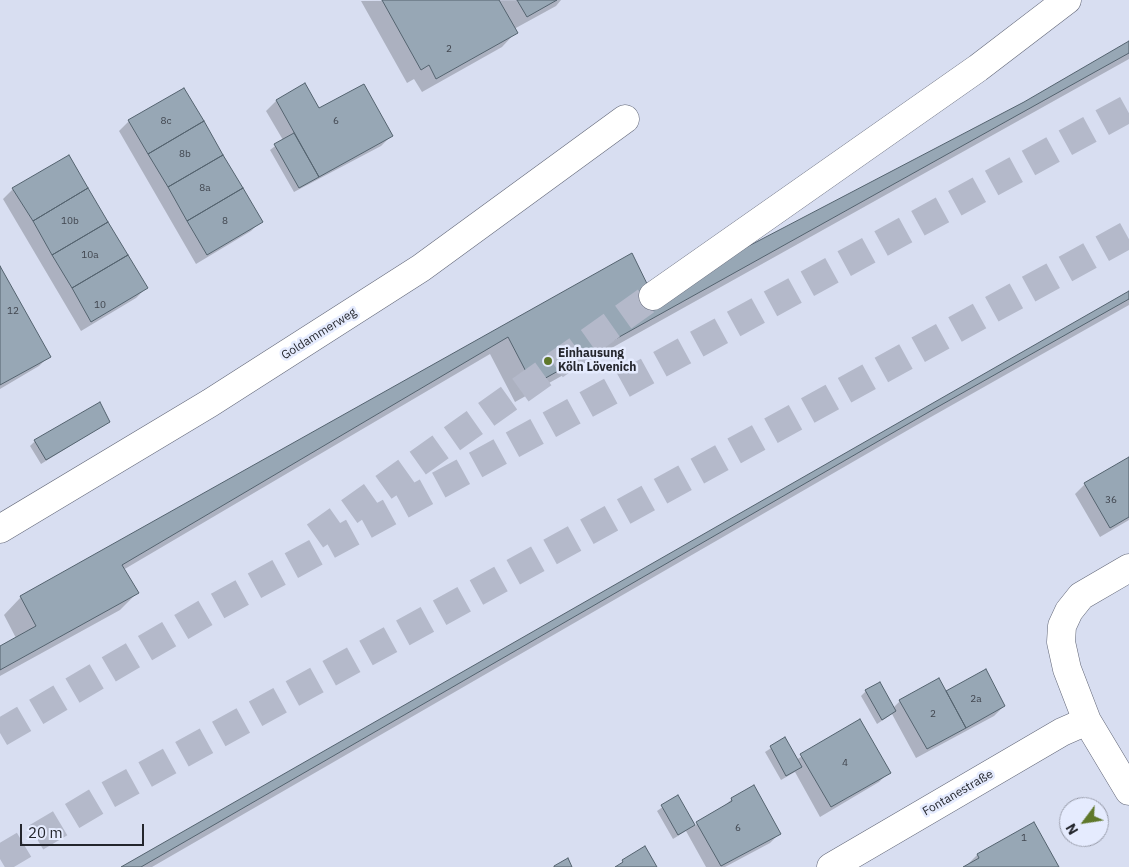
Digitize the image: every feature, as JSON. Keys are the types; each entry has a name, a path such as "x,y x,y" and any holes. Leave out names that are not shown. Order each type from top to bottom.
{"main road":[{"path":"653,296 978,68 1067,0"},
{"name":"Goldammerweg","path":"0,529 210,403 421,268 625,119"},
{"path":"1129,568 1081,596 1069,611 1062,626 1061,642 1067,669 1087,721 1129,791"},
{"name":"Fontanestraße","path":"831,867 1062,732 1087,721"}],"building":[{"path":"382,0 499,0 518,33 436,79 429,65 421,70"},
{"path":"517,0 557,0 527,17"},
{"name":"Einhausung Köln Lövenich","path":"1129,41 1129,53 533,385 508,337 122,565 139,593 0,670 0,646 36,626 20,596 632,253 653,296 1024,102"},
{"path":"305,83 319,108 364,84 393,136 319,177 276,100"},
{"path":"184,88 204,121 148,154 128,120"},
{"path":"204,121 223,155 168,187 148,154"},
{"path":"294,133 319,177 299,188 274,144"},
{"path":"69,155 88,188 33,221 12,188"},
{"path":"223,155 243,188 187,221 168,187"},
{"path":"88,188 108,222 52,255 33,221"},
{"path":"243,188 263,222 207,255 187,221"},
{"path":"108,222 128,255 72,288 52,255"},
{"path":"128,255 148,288 91,322 72,288"},
{"path":"0,266 51,357 0,385"},
{"path":"1129,291 1129,299 934,409 141,867 121,867"},
{"path":"100,402 110,422 46,460 34,440"},
{"path":"1129,457 1129,517 1110,528 1084,483"},
{"path":"986,669 1005,706 966,728 946,691"},
{"path":"939,678 966,728 927,749 899,700"},
{"path":"880,682 896,711 882,720 865,690"},
{"path":"860,719 891,773 831,807 800,754"},
{"path":"785,737 802,767 786,776 770,746"},
{"path":"754,785 781,834 721,866 696,822 732,801 731,798"},
{"path":"678,795 695,825 678,835 661,805"},
{"path":"1034,822 1059,867 963,867 979,858 977,854"},
{"path":"645,846 657,867 615,867 623,862 622,860"},
{"path":"568,858 572,867 554,867 554,866"}],"tunnel":[{"path":"0,733 212,609 1129,108"},
{"path":"0,859 104,797 1129,234"},
{"path":"315,536 653,296"}],"place":[{"name":"Einhausung Köln Lövenich","path":"548,361"}]}
